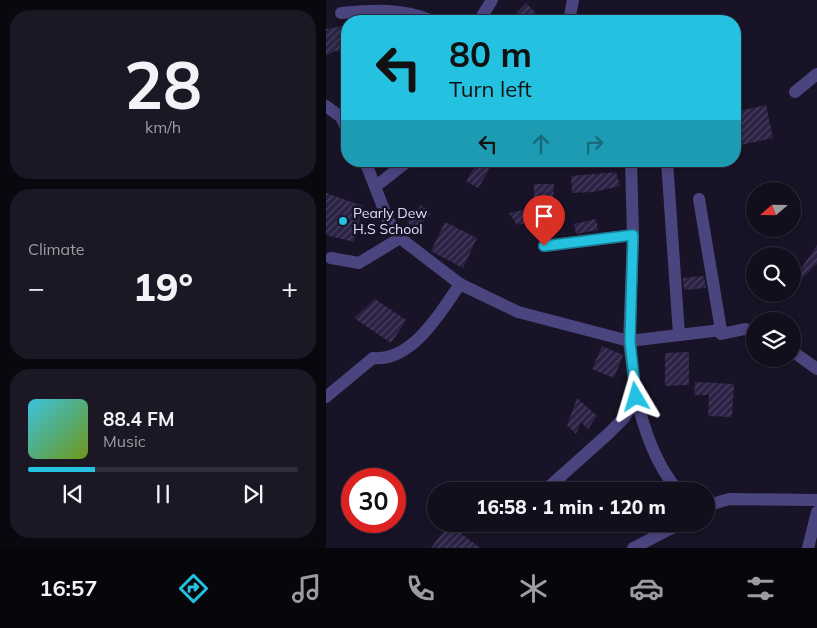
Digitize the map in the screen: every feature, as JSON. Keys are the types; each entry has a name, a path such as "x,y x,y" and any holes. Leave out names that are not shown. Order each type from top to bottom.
{"street":[{"path":"483,15 492,0"},
{"path":"570,15 572,0"},
{"path":"341,13 382,9 420,15"},
{"path":"796,92 817,74"},
{"path":"326,106 341,118"},
{"path":"368,167 388,220 400,238 460,284 518,312 539,319 589,329 630,341 721,330"},
{"path":"376,186 400,167"},
{"path":"630,167 633,235 630,341 636,397 653,453 671,482"},
{"path":"667,167 679,335"},
{"path":"699,199 721,334 746,330"},
{"path":"544,246 633,235"},
{"path":"331,258 358,263 400,238"},
{"path":"326,397 373,358 381,359 401,352 426,331 460,284"},
{"path":"801,357 817,369"},
{"path":"554,482 624,418 636,397"},
{"path":"715,503 730,499 817,500"},
{"path":"808,548 817,512"},
{"path":"636,547 665,532"}],"building":[{"path":"526,3 536,13 534,15 515,15"},
{"path":"341,26 341,51 335,51 326,56 326,29"},
{"path":"766,105 773,138 741,145 741,111"},
{"path":"474,167 491,167 478,188 466,181"},
{"path":"616,172 620,186 593,192 572,193 571,176"},
{"path":"534,184 554,184 553,200 546,200 550,217 517,225 509,213 534,208"},
{"name":"Pearly Dew H.S School","path":"326,193 363,206 354,242 326,235"},
{"path":"421,205 431,214 416,230 407,222"},
{"path":"596,219 598,230 576,234 574,224"},
{"path":"445,222 477,238 463,268 431,251"},
{"path":"817,245 817,264 801,279 801,269"},
{"path":"704,276 706,288 684,290 683,278"},
{"path":"375,299 406,320 391,343 354,318"},
{"path":"602,346 623,355 614,378 592,369"},
{"path":"689,352 689,385 665,386 665,353"},
{"path":"695,382 734,384 732,417 708,416 709,395 694,395"},
{"path":"577,398 597,416 588,429 581,422 576,434 567,425"},
{"path":"443,532 459,532 480,548 431,548"}],"place":[{"name":"Pearly Dew H.S School","path":"343,221"}],"route":[{"path":"544,246 633,235 630,341 636,397"}]}
